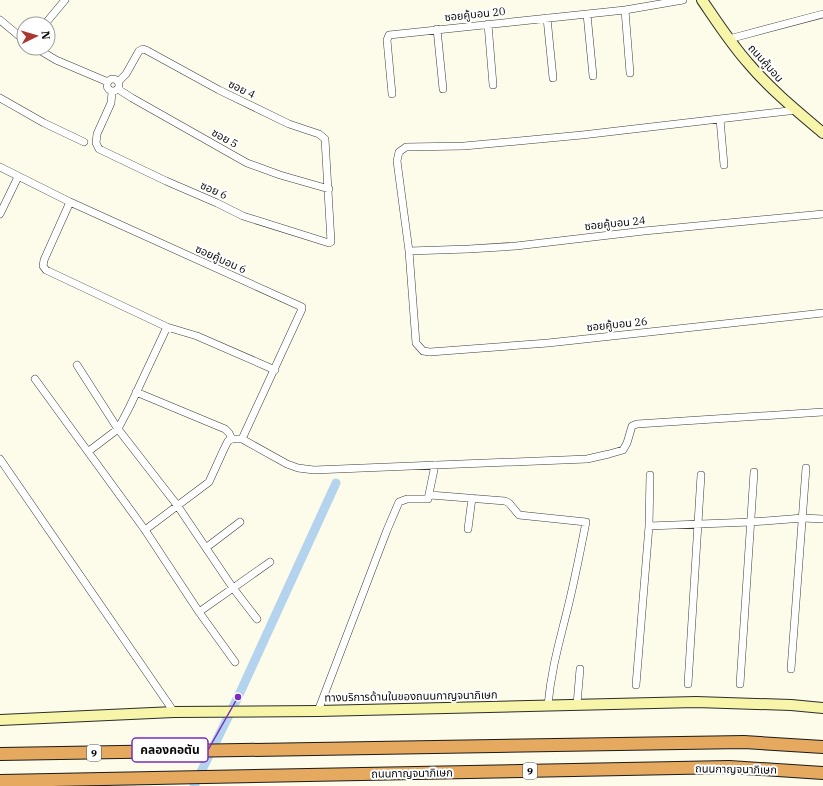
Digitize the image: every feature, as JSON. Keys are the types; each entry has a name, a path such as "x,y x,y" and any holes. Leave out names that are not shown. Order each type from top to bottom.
{"highway":[{"name":"9","path":"0,754 744,742 823,747"},
{"name":"ถนนกาญจนาภิเษก","path":"0,781 237,775 729,767 823,773"}],"main road":[{"name":"ถนนคู้บอน","path":"702,0 748,64 775,92 823,133"},
{"name":"ทางบริการด้านในของถนนกาญจนาภิเษก","path":"0,720 174,712 318,711 696,702 823,708"}],"street":[{"path":"52,16 65,0"},
{"name":"ซอยคู้บอน 20","path":"392,94 387,40 389,35 624,10 683,0"},
{"path":"624,10 630,73"},
{"path":"587,14 593,76"},
{"path":"729,39 823,14"},
{"path":"547,18 553,78"},
{"path":"0,20 16,33"},
{"path":"488,24 493,85"},
{"path":"437,30 443,89"},
{"name":"ซอย 4","path":"116,87 126,74 139,52 143,49 146,50 219,90 289,124 319,134 326,139 329,189"},
{"path":"49,56 108,82"},
{"path":"111,79 115,79 116,87 107,88 108,82 111,79"},
{"name":"ซอย 5","path":"116,87 132,98 247,164 329,189"},
{"name":"ซอย 6","path":"116,87 111,103 97,134 96,143 99,149 243,216 329,243 332,241 329,189"},
{"path":"0,98 44,123 84,142"},
{"path":"409,251 398,161 399,152 406,147 472,146 797,110"},
{"path":"720,119 724,165"},
{"name":"ซอยคู้บอน 6","path":"0,167 70,202 302,306 275,370 242,439"},
{"path":"0,214 18,177"},
{"path":"70,202 44,260 43,266 46,270 167,327 197,336 275,370"},
{"name":"ซอยคู้บอน 24","path":"409,251 516,246 644,231 823,214"},
{"name":"ซอยคู้บอน 26","path":"409,251 416,343 423,351 430,352 548,343 823,313"},
{"path":"89,451 118,429 167,327"},
{"path":"77,365 118,429 177,505 233,588 257,619"},
{"path":"35,379 89,451 145,530 199,612 235,662"},
{"path":"136,392 225,429 232,439"},
{"path":"145,530 209,482 228,441 232,439 242,439 287,464 298,468 332,470 587,459 623,450 628,443 632,426 637,424 823,412"},
{"path":"0,459 174,712"},
{"path":"318,711 399,502 407,499 428,499 435,465"},
{"path":"791,669 806,468"},
{"path":"740,684 754,472"},
{"path":"636,685 649,526 650,475"},
{"path":"688,684 700,475"},
{"path":"430,495 505,501 519,515 586,522 576,573 553,665 548,705"},
{"path":"468,529 472,498"},
{"path":"649,526 751,522 803,518 823,519"},
{"path":"207,548 240,522"},
{"path":"199,612 270,562"},
{"path":"577,704 580,669"}],"waterway":[{"path":"194,786 238,697 336,483"}],"place":[{"name":"คลองคอตัน","path":"238,697"}]}
